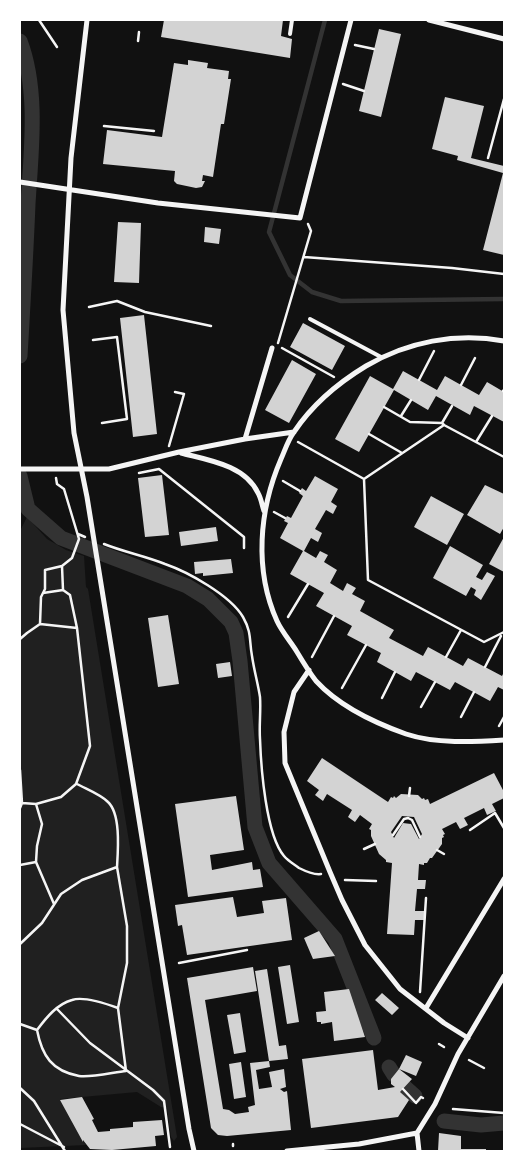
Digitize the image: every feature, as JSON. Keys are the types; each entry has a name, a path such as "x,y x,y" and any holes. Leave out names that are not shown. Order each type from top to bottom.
{"street":[{"path":"87,20 72,158 63,310 74,433 98,562 194,1151"},
{"path":"22,182 158,203 292,219 300,218 352,20"},
{"path":"429,20 504,39"},
{"path":"504,341 463,338 432,340 404,348 381,358 341,382 323,398 294,432 278,466 270,489 264,511 261,546 264,583 277,621 315,680 326,690 350,708 408,735 460,742 504,740"},
{"path":"245,439 272,348"},
{"path":"20,470 109,469 179,452 294,432"},
{"path":"179,452 230,467 250,482 258,492 264,511"},
{"path":"309,670 294,692 284,732 285,762 342,900 365,945 400,989 468,1038"},
{"path":"426,1008 504,879"},
{"path":"419,1151 417,1134 435,1104 458,1054 504,976"},
{"path":"287,1151 359,1144 417,1134"}],"lane":[{"path":"290,34 292,20"},
{"path":"310,319 381,358"}],"path":[{"path":"39,20 57,47"},
{"path":"138,41 139,32"},
{"path":"353,45 374,50"},
{"path":"343,84 364,91"},
{"path":"488,158 504,99"},
{"path":"104,126 154,131"},
{"path":"308,224 311,231 278,346 341,382"},
{"path":"304,257 452,268 504,274"},
{"path":"90,307 118,301 145,312 211,326"},
{"path":"93,340 117,337 127,420 102,422"},
{"path":"419,380 434,351"},
{"path":"461,385 475,358"},
{"path":"169,447 184,394 175,392"},
{"path":"401,416 410,400"},
{"path":"364,479 443,424 452,406"},
{"path":"384,407 410,422 443,424 504,457"},
{"path":"476,442 492,416"},
{"path":"370,434 402,453"},
{"path":"298,442 364,479"},
{"path":"130,475 159,469 244,537 244,548"},
{"path":"364,479 368,580 484,642 502,636"},
{"path":"281,480 300,491"},
{"path":"40,624 41,597 45,589 45,570 62,566 72,558 79,539 64,489 57,484"},
{"path":"273,511 285,518"},
{"path":"113,548 167,564 207,585 232,603 242,616 250,634 251,654 260,698 260,740 264,786 274,837 284,857 293,864 317,875 340,868 348,888"},
{"path":"62,566 63,590"},
{"path":"288,617 308,584"},
{"path":"21,802 36,804 61,797 76,784 90,746 77,628 70,595 63,590 43,594"},
{"path":"311,658 334,616"},
{"path":"20,639 40,624 77,628"},
{"path":"446,657 461,630"},
{"path":"485,667 504,632"},
{"path":"342,688 366,645"},
{"path":"382,698 395,672"},
{"path":"421,707 434,682"},
{"path":"461,717 474,692"},
{"path":"499,726 504,717"},
{"path":"20,770 20,808"},
{"path":"76,784 108,801 114,810 118,844 117,867 127,926 127,964 118,1008 126,1070"},
{"path":"409,796 410,788"},
{"path":"36,804 42,824 37,846 36,862 54,904"},
{"path":"470,830 495,813 504,828"},
{"path":"392,835 404,819 408,817 412,820 420,836"},
{"path":"364,849 375,844"},
{"path":"437,850 444,854"},
{"path":"20,865 36,862"},
{"path":"20,944 42,923 61,894 82,880 117,867"},
{"path":"345,880 376,881"},
{"path":"420,992 426,898"},
{"path":"179,963 247,950"},
{"path":"412,986 430,1000"},
{"path":"118,1008 100,1002 73,999 49,1014 37,1030 40,1048 55,1067 80,1076 126,1070"},
{"path":"58,1009 90,1043 153,1090 164,1101 170,1147"},
{"path":"20,1024 37,1030"},
{"path":"439,1044 444,1047"},
{"path":"469,1060 484,1068"},
{"path":"20,1088 34,1101 65,1149"},
{"path":"403,1089 416,1103 421,1097 423,1098"},
{"path":"452,1109 504,1113"},
{"path":"20,1124 65,1149"}],"shaded area":[{"path":"27,517 47,539 66,550 84,556 86,587 88,589 177,1137 174,1141 171,1137 167,1108 161,1107 137,1092 60,1099 86,1145 20,1148 20,531"}],"building":[{"path":"164,20 283,20 281,36 292,39 290,58 161,37"},
{"path":"379,29 401,34 381,117 359,111"},
{"path":"188,60 208,63 207,68 229,71 228,79 231,79 224,124 221,124 213,177 203,175 202,181 205,181 202,187 196,188 177,184 174,181 175,171 103,164 107,130 162,137 174,63 188,65"},
{"path":"445,97 484,106 471,158 504,166 504,255 483,250 503,173 457,160 458,156 432,149"},
{"path":"118,222 141,223 139,283 114,282"},
{"path":"205,227 221,229 219,244 204,242"},
{"path":"144,315 157,434 133,437 120,318"},
{"path":"303,323 345,346 332,370 290,347"},
{"path":"292,360 316,374 289,423 265,410"},
{"path":"403,371 437,390 445,376 479,395 487,382 504,392 504,422 474,406 470,415 436,396 428,410 394,390 359,452 335,439 370,376 393,389"},
{"path":"162,475 169,535 145,537 138,478"},
{"path":"315,476 338,489 331,502 337,506 333,514 326,510 315,529 322,533 318,542 311,538 304,551 316,558 320,551 328,555 324,562 337,570 330,583 343,591 347,583 356,588 352,594 365,601 360,611 394,630 389,638 423,656 428,647 463,666 468,658 502,676 504,672 504,690 498,687 490,701 455,682 450,690 416,672 411,681 377,662 381,653 347,635 352,626 316,606 324,593 290,574 303,551 280,538 288,523 284,521 287,516 291,518 303,496 299,493 302,488 306,491"},
{"path":"485,485 504,494 504,527 500,534 467,515"},
{"path":"431,496 464,514 447,545 414,527"},
{"path":"216,527 218,541 181,546 179,532"},
{"path":"504,537 504,572 489,564"},
{"path":"450,546 483,565 476,577 482,580 487,572 495,576 481,600 474,595 476,590 471,587 466,596 433,578"},
{"path":"231,559 233,573 203,576 203,573 195,574 194,562"},
{"path":"168,615 179,684 158,687 148,618"},
{"path":"230,662 232,676 218,678 216,664"},
{"path":"322,758 388,802 391,797 393,798 394,796 396,798 401,794 418,795 422,799 428,799 430,804 494,773 504,792 504,798 492,804 496,811 487,815 484,808 464,818 468,825 460,829 456,822 442,829 445,834 442,838 442,844 427,863 424,863 424,865 419,864 418,880 426,880 425,889 417,889 415,911 424,911 424,920 415,920 414,935 387,934 392,863 386,862 379,854 369,829 372,824 360,815 355,822 348,817 352,810 327,794 323,801 315,795 319,790 307,781","holes":["402,816 414,817 422,834 419,839 411,824 403,823 394,838 391,832"]},
{"path":"236,796 244,850 210,855 212,870 252,862 253,870 260,869 263,887 188,897 175,804"},
{"path":"233,897 237,917 264,913 262,901 286,898 292,940 187,955 182,925 178,926 175,905"},
{"path":"319,931 335,956 313,959 304,938"},
{"path":"290,965 299,1022 287,1024 278,967"},
{"path":"253,967 257,991 205,1000 223,1109 235,1114 249,1112 248,1107 255,1105 250,1063 269,1061 270,1067 256,1070 259,1089 272,1087 269,1072 284,1069 286,1087 280,1089 284,1092 287,1091 291,1130 227,1136 218,1135 211,1128 187,978"},
{"path":"267,969 279,1046 286,1045 288,1059 269,1061 255,971"},
{"path":"349,989 365,1037 334,1041 332,1022 321,1024 321,1022 317,1022 316,1012 326,1011 324,992"},
{"path":"382,993 399,1008 392,1015 375,1000"},
{"path":"240,1013 246,1052 234,1054 227,1015"},
{"path":"373,1050 378,1090 395,1087 391,1084 391,1079 399,1069 412,1079 400,1092 409,1100 398,1117 311,1128 302,1059"},
{"path":"406,1055 422,1062 416,1076 399,1069"},
{"path":"241,1062 246,1097 234,1099 229,1064"},
{"path":"82,1097 94,1119 92,1120 98,1132 133,1127 133,1122 162,1120 164,1135 155,1136 156,1146 112,1150 90,1149 83,1140 83,1142 60,1100"},
{"path":"439,1133 461,1136 461,1149 486,1149 486,1151 438,1151"}],"waterway":[{"path":"325,20 269,232 290,275 312,292 341,301 504,299"},
{"path":"20,41 26,60 32,101 32,143 20,356"},
{"path":"20,476 28,509 61,538 187,586 208,599 231,622 236,633 240,661 255,827 269,863 335,939 374,1038"},
{"path":"389,1067 394,1075"},
{"path":"405,1087 415,1096"},
{"path":"444,1121 481,1125 504,1123"}]}
